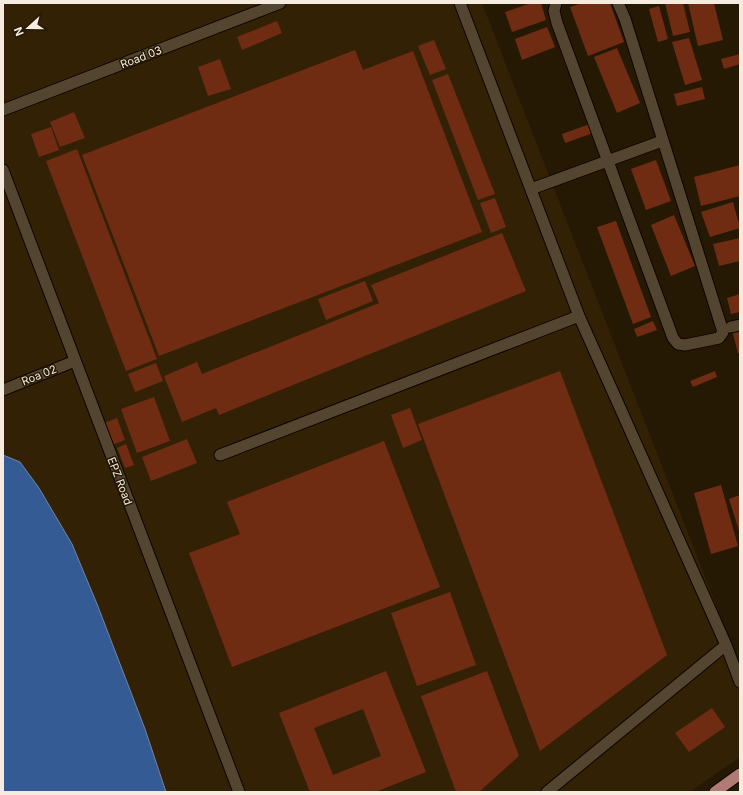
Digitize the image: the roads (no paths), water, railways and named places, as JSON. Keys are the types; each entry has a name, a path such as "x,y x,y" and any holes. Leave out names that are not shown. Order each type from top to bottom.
{"main road":[{"path":"716,792 740,774"}],"street":[{"name":"Road 03","path":"3,110 280,3"},
{"path":"460,3 579,316 726,645 740,682"},
{"path":"556,3 554,11 557,23 673,338 678,344 685,345 719,338 723,332 625,19 618,3"},
{"path":"531,189 662,141"},
{"name":"EPZ Road","path":"3,170 239,792"},
{"path":"220,455 579,316"},
{"name":"Roa 02","path":"3,390 75,361"},
{"path":"547,792 726,645"}],"water":[{"path":"3,455 20,462 39,488 72,544 97,604 145,729 166,792 3,792"}]}
